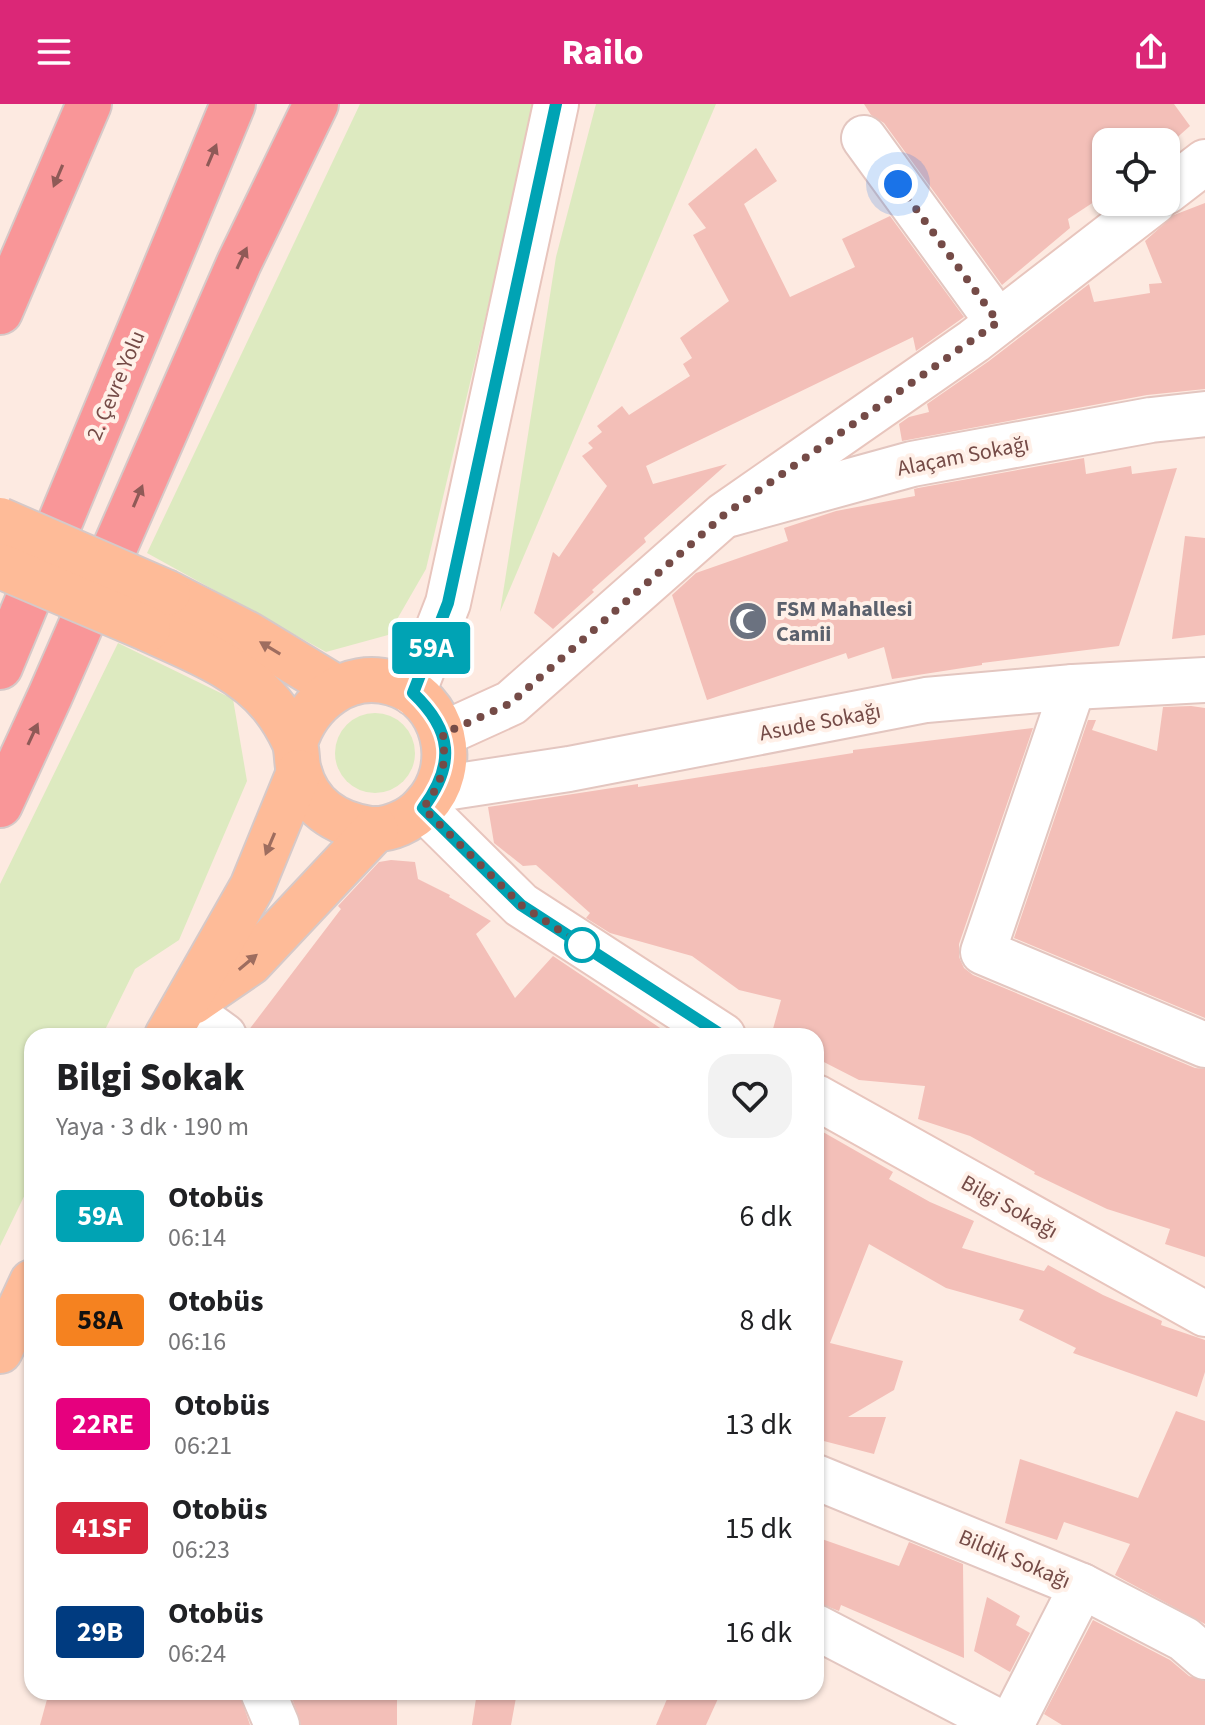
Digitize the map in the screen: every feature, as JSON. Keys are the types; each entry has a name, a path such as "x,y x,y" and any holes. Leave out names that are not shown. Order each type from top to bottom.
{"highway":[{"path":"0,312 89,104"},
{"name":"2. Çevre Yolu","path":"0,667 233,104"},
{"path":"0,805 239,263 316,104"}],"main road":[{"path":"0,520 158,611 271,704 297,758 309,795 325,813 349,826 376,829 401,823 430,798 446,759 443,734 432,711 413,693 395,684 376,680 356,682 337,688 317,703 302,723 297,758 252,887 176,1022"},
{"path":"0,566 248,634 337,688"},
{"path":"176,1022 250,963 376,829"},
{"path":"0,1351 24,1299"}],"street":[{"path":"413,693 448,603 556,104"},
{"path":"864,138 998,322"},
{"path":"1180,181 1205,162"},
{"path":"443,734 511,703 724,515 998,322 1136,216"},
{"name":"Alaçam Sokağı","path":"724,515 912,464 1151,420 1205,414"},
{"name":"Asude Sokağı","path":"430,798 926,700 1073,687 1205,680"},
{"path":"1073,687 983,952 1205,1045"},
{"path":"430,798 521,905 711,1028"},
{"path":"176,1022 197,1028"},
{"name":"Bilgi Sokağı","path":"824,1101 1205,1314"},
{"name":"Bildik Sokağı","path":"824,1480 1082,1586 1184,1639 1205,1657"},
{"path":"1011,1725 1082,1586"},
{"path":"824,1631 1005,1725"},
{"path":"266,1700 277,1725"}],"green space":[{"path":"360,104 536,104 426,569 388,635 326,652 147,553"},
{"path":"596,104 716,104 500,612 556,257"},
{"path":"118,643 233,699 247,781 179,940 135,969 106,1028 24,1028 24,1196 0,1246 0,884"},
{"path":"367,713 383,713 404,724 415,745 415,761 404,782 383,793 367,793 353,787 341,775 335,761 335,745 341,731 353,719"}],"building":[{"path":"864,104 1174,104 1190,126 1180,135 1180,128 1092,128 1092,203 1068,219 1070,228 1002,285 884,123 871,115"},
{"path":"756,148 777,181 744,204 790,297 855,267 842,239 890,216 964,317 916,351 913,337 646,466 653,484 727,464 644,538 646,542 553,629 534,613 553,552 559,557 607,486 582,456 593,448 588,443 602,432 597,426 622,406 629,415 690,376 683,364 692,358 680,338 729,301 693,235 706,228 688,204"},
{"path":"1205,203 1205,389 1147,395 902,441 899,424 909,417 929,412 927,404 1089,284 1094,302 1150,293 1149,284 1162,283 1145,241 1173,216 1180,216 1180,213"},
{"path":"1084,458 1086,474 1131,466 1132,474 1177,468 1119,646 982,663 892,679 884,647 848,659 846,653 707,700 672,595 696,573 788,541 784,528 836,511 915,496 914,489 918,488"},
{"path":"1185,536 1205,538 1205,635 1172,639"},
{"path":"1163,707 1205,708 1205,1018 1014,938 1088,720 1096,720 1092,730 1157,751"},
{"path":"1033,728 959,944 959,957 964,968 973,975 1195,1068 1205,1069 1205,1257 1165,1244 1170,1229 1107,1209 1034,1174 970,1136 918,1119 925,1086 859,1080 824,1062 824,1028 773,1028 781,1000 739,990 692,956 610,933 586,918 590,913 536,865 523,866 494,843 488,807 638,784 638,787 853,753 853,750"},
{"path":"379,862 415,862 418,879 491,921 476,934 515,998 553,956 660,1028 250,1028 341,909 338,906"},
{"path":"824,1133 893,1172 889,1179 930,1202 974,1221 962,1248 1044,1271 1048,1265 1103,1295 1162,1321 1161,1325 1205,1340 1205,1372 1197,1397 1073,1353 1076,1348 1019,1320 1024,1310 946,1288 869,1244 830,1343 903,1361 894,1390 848,1417 886,1417 874,1454 824,1441"},
{"path":"1176,1411 1205,1421 1205,1624 1115,1575 1130,1544 1064,1522 1057,1540 1005,1523 1020,1459 1138,1498"},
{"path":"824,1540 899,1566 909,1542 963,1564 964,1658 841,1605 839,1611 824,1605"},
{"path":"987,1597 1020,1616 1016,1625 1030,1633 1010,1672 974,1651"},
{"path":"1093,1620 1170,1660 1189,1676 1205,1681 1205,1725 1062,1725 1044,1714"},
{"path":"47,1700 242,1700 250,1725 40,1725"},
{"path":"293,1700 397,1700 397,1725 301,1725"},
{"path":"476,1700 516,1700 511,1725 472,1725"},
{"path":"667,1700 717,1700 706,1725 656,1725"}],"bus line":[{"name":"59A","path":"556,104 448,603 413,693 432,711 443,734 446,759 438,789 423,808 521,905 711,1028"}],"place":[{"name":"FSM Mahallesi Camii","path":"748,621"}],"route":[{"path":"582,945 521,905 423,808 438,789 446,759 443,734 511,703 724,515 998,322 898,184"}]}
